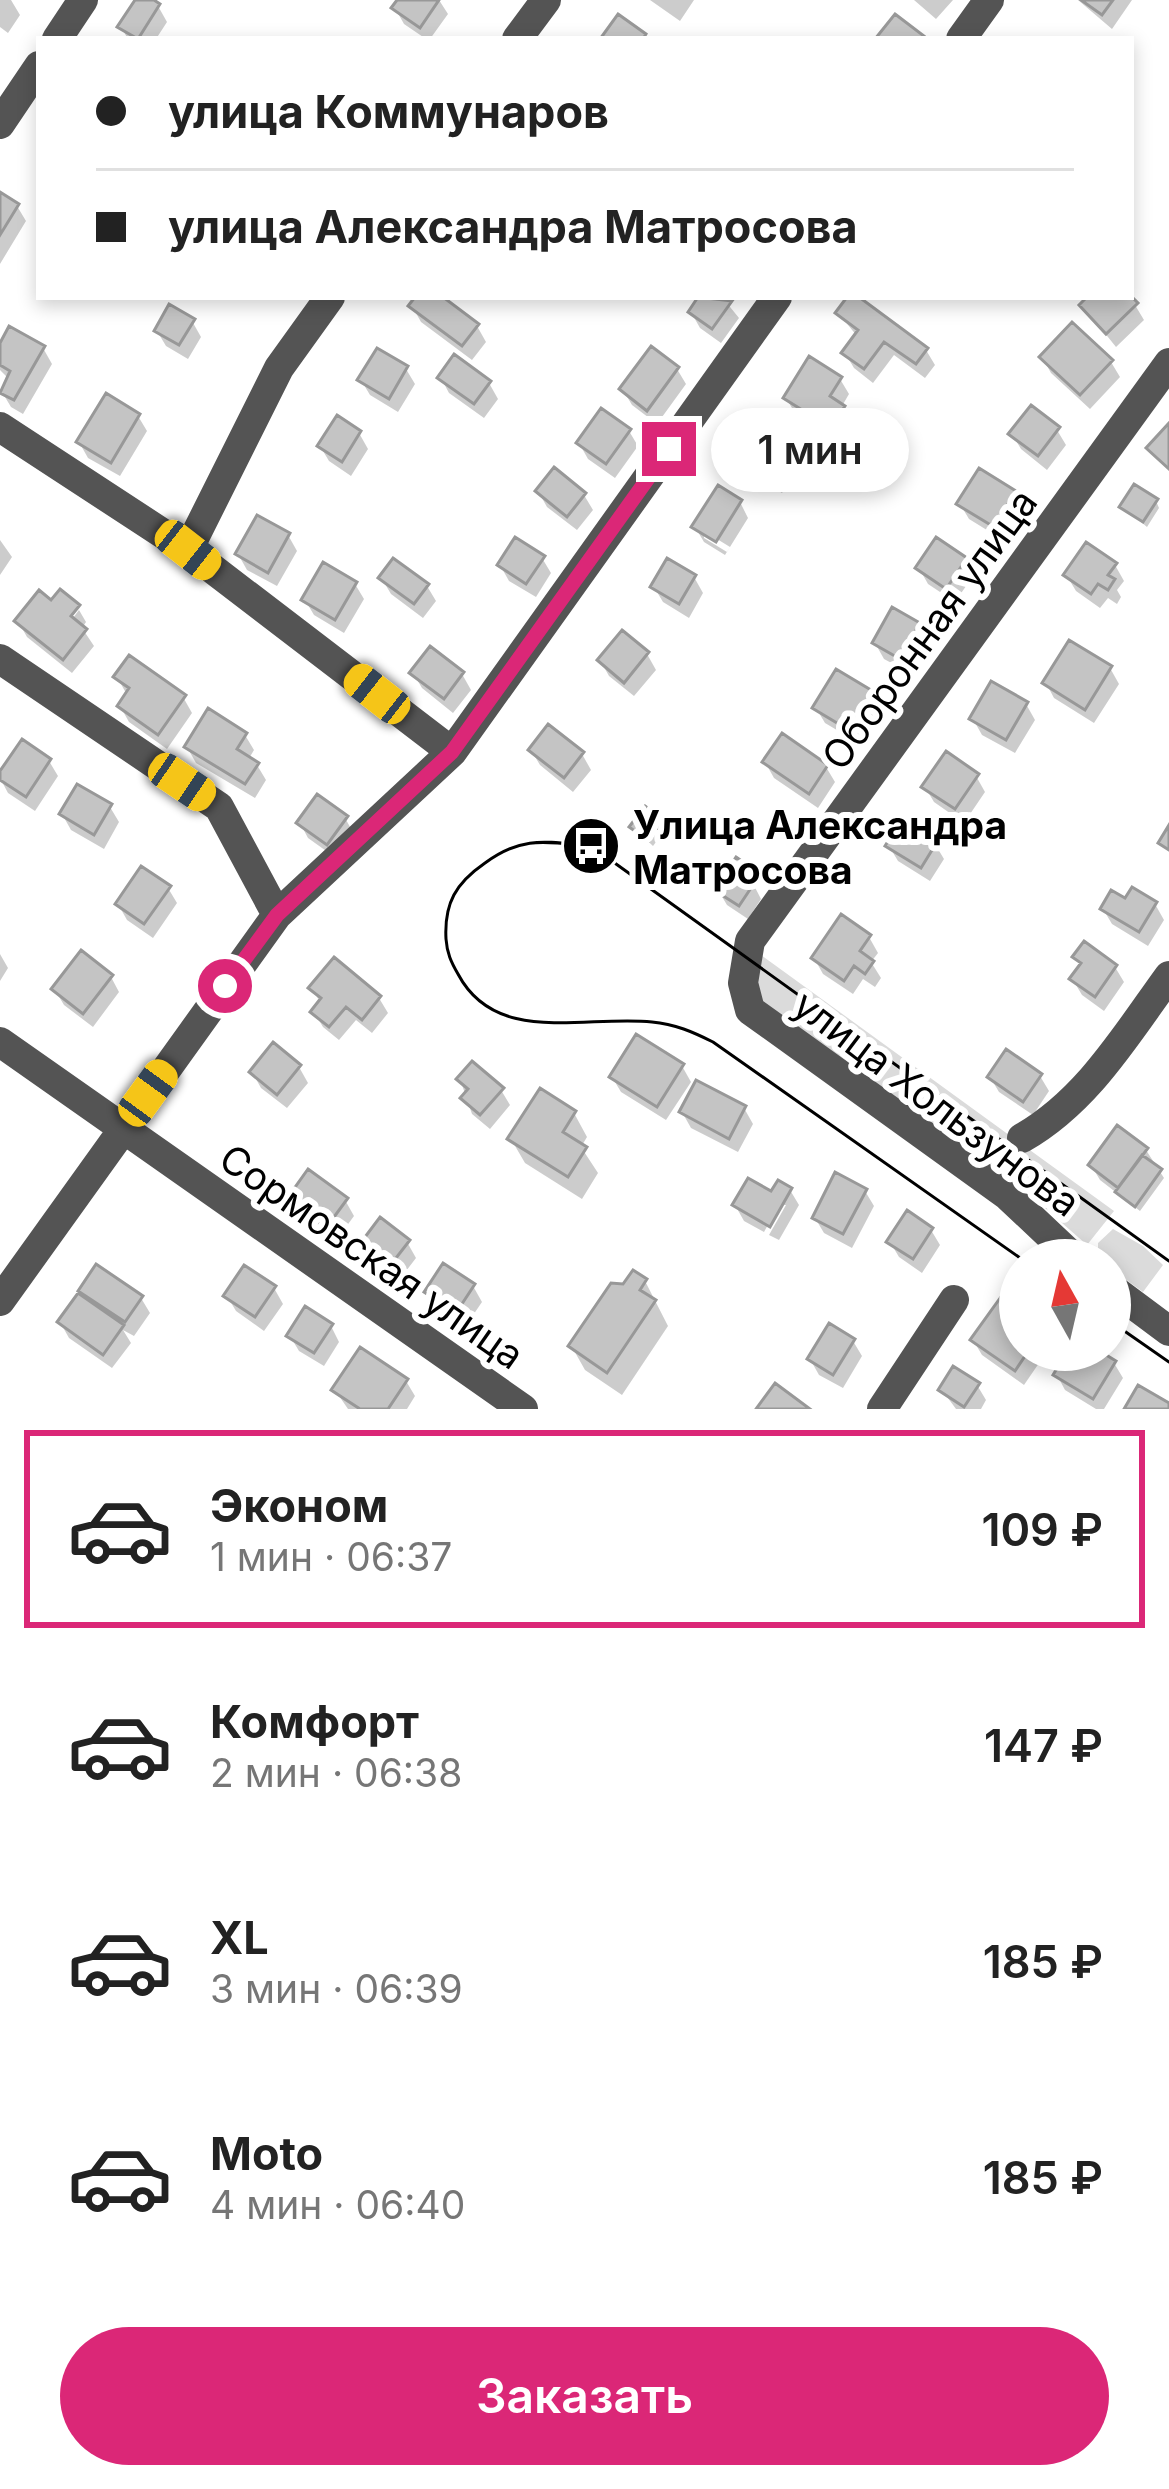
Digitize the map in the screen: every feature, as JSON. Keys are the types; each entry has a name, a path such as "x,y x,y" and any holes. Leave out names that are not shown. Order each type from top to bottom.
{"street":[{"path":"59,36 83,0"},
{"path":"520,36 546,0"},
{"path":"964,36 989,0"},
{"path":"0,124 36,70"},
{"path":"188,550 279,368 329,300"},
{"path":"0,1301 277,915 452,752 775,300"},
{"name":"Оборонная улица","path":"750,1010 743,983 750,941 1169,363"},
{"path":"0,427 188,550 452,752"},
{"path":"0,659 219,807 277,915"},
{"path":"1022,1138 1085,1090 1169,976"},
{"name":"улица Хользунова","path":"750,1010 1007,1195 1054,1239"},
{"name":"Сормовская улица","path":"0,1042 523,1409"},
{"path":"882,1409 954,1300"},
{"path":"1131,1303 1169,1331"}],"shaded area":[{"path":"761,955 1114,1211 1092,1239 1080,1239 1045,1208 1057,1196 1041,1189 1024,1192 758,1003 756,959"},
{"path":"1113,1229 1131,1239 1102,1239"},
{"path":"1131,1239 1163,1265 1143,1292 1131,1283"}],"building":[{"path":"135,0 160,4 140,36 117,27"},
{"path":"397,0 439,0 420,28 391,8"},
{"path":"1081,0 1113,0 1102,15"},
{"path":"618,14 646,34 645,36 602,36"},
{"path":"895,14 924,36 877,36"},
{"path":"0,192 19,204 0,235"},
{"path":"1134,299 1138,303 1106,334 1079,305 1084,300"},
{"path":"413,300 447,300 479,324 462,346 408,306"},
{"path":"696,300 732,301 712,329 688,312"},
{"path":"845,300 863,300 928,348 916,364 884,342 864,369 841,353 858,330 835,313"},
{"path":"169,304 195,319 179,345 154,331"},
{"path":"1072,322 1113,360 1080,395 1039,357"},
{"path":"9,326 45,346 14,400 0,393 10,371 0,365 0,343"},
{"path":"651,346 679,367 647,411 619,389"},
{"path":"377,348 408,366 389,399 357,380"},
{"path":"454,354 491,381 474,404 437,378"},
{"path":"809,356 842,377 830,396 845,406 831,428 783,398"},
{"path":"106,393 140,414 111,463 76,442"},
{"path":"1031,405 1060,427 1038,456 1008,434"},
{"path":"601,408 631,429 606,464 576,443"},
{"path":"337,415 361,431 342,462 317,446"},
{"path":"762,416 790,434 778,453 786,458 773,480 736,457"},
{"path":"1169,423 1169,469 1146,448"},
{"path":"554,467 586,493 567,517 535,491"},
{"path":"979,468 1016,491 994,527 956,504"},
{"path":"1134,484 1158,499 1143,522 1119,507"},
{"path":"718,485 742,500 716,542 691,527"},
{"path":"257,515 290,533 268,573 235,554"},
{"path":"515,537 545,556 526,584 497,565"},
{"path":"936,537 967,558 946,589 915,568"},
{"path":"1086,542 1117,563 1108,575 1115,579 1108,590 1098,584 1091,594 1063,575"},
{"path":"393,558 429,584 414,604 378,578"},
{"path":"667,558 696,575 679,604 650,587"},
{"path":"323,562 357,582 335,620 301,600"},
{"path":"60,589 80,605 71,616 87,629 63,660 14,621 39,590 51,600"},
{"path":"892,607 920,623 900,659 872,643"},
{"path":"622,630 649,652 624,683 597,660"},
{"path":"1069,640 1112,666 1085,710 1042,683"},
{"path":"430,646 464,672 444,699 409,673"},
{"path":"129,655 186,695 158,735 117,706 129,688 113,677"},
{"path":"836,669 876,693 852,732 812,708"},
{"path":"991,681 1028,702 1006,740 969,719"},
{"path":"208,708 247,733 237,749 259,763 245,784 184,747"},
{"path":"548,724 584,752 564,778 528,750"},
{"path":"782,733 828,765 809,794 762,762"},
{"path":"22,739 51,759 26,797 0,780 0,771"},
{"path":"946,751 979,774 955,809 921,787"},
{"path":"77,784 112,804 94,835 59,814"},
{"path":"317,794 348,816 327,845 296,823"},
{"path":"645,806 664,821 649,841 629,827"},
{"path":"902,819 937,842 921,868 885,846"},
{"path":"1169,825 1169,850 1158,843"},
{"path":"736,857 746,864 741,872 755,882 739,906 714,890"},
{"path":"141,866 171,886 144,924 115,904"},
{"path":"1132,887 1157,902 1139,932 1100,909 1111,890 1125,898"},
{"path":"841,914 871,935 860,951 874,961 865,974 854,966 844,981 811,958"},
{"path":"1084,941 1117,965 1095,997 1069,979 1081,963 1072,957"},
{"path":"81,950 113,975 83,1014 51,989"},
{"path":"334,957 381,996 362,1020 346,1007 329,1027 310,1012 321,998 308,988"},
{"path":"636,1034 684,1064 657,1107 609,1077"},
{"path":"273,1042 301,1065 277,1095 249,1072"},
{"path":"1006,1049 1042,1074 1023,1102 987,1077"},
{"path":"472,1061 504,1088 480,1115 460,1098 468,1089 456,1079"},
{"path":"696,1080 746,1106 729,1139 679,1112"},
{"path":"540,1088 576,1111 563,1132 587,1147 568,1177 507,1139"},
{"path":"1117,1125 1148,1148 1118,1188 1088,1165"},
{"path":"1142,1155 1162,1169 1135,1207 1115,1192"},
{"path":"308,1169 348,1198 326,1228 286,1200"},
{"path":"835,1172 867,1189 843,1234 812,1218"},
{"path":"748,1178 771,1191 778,1180 792,1188 770,1227 732,1205"},
{"path":"907,1210 933,1228 913,1259 886,1242"},
{"path":"380,1217 410,1240 393,1262 383,1254 378,1260 359,1245"},
{"path":"443,1263 475,1284 456,1313 424,1292"},
{"path":"96,1264 143,1296 125,1322 78,1291"},
{"path":"244,1265 276,1286 255,1317 223,1296"},
{"path":"633,1270 647,1279 640,1290 656,1300 607,1373 568,1346 611,1283 623,1284"},
{"path":"78,1293 124,1325 103,1355 57,1322"},
{"path":"999,1300 999,1360 970,1340"},
{"path":"305,1306 333,1324 314,1353 286,1336"},
{"path":"829,1323 855,1339 833,1375 807,1359"},
{"path":"360,1347 408,1379 388,1409 360,1409 331,1390"},
{"path":"953,1366 980,1383 964,1407 938,1390"},
{"path":"1055,1371 1110,1371 1093,1399 1053,1375"},
{"path":"775,1383 810,1409 756,1409"},
{"path":"1138,1385 1169,1403 1169,1409 1124,1409"}],"tram line":[{"path":"999,1243 706,1038 660,1023 544,1022 495,1011 474,996 448,953 447,915 459,886 485,863 524,844 591,846 1169,1261"},
{"path":"1131,1336 1169,1362"}],"place":[{"name":"Улица Александра Матросова","path":"591,846"}],"route":[{"path":"225,986 277,915 452,752 669,449"}]}
